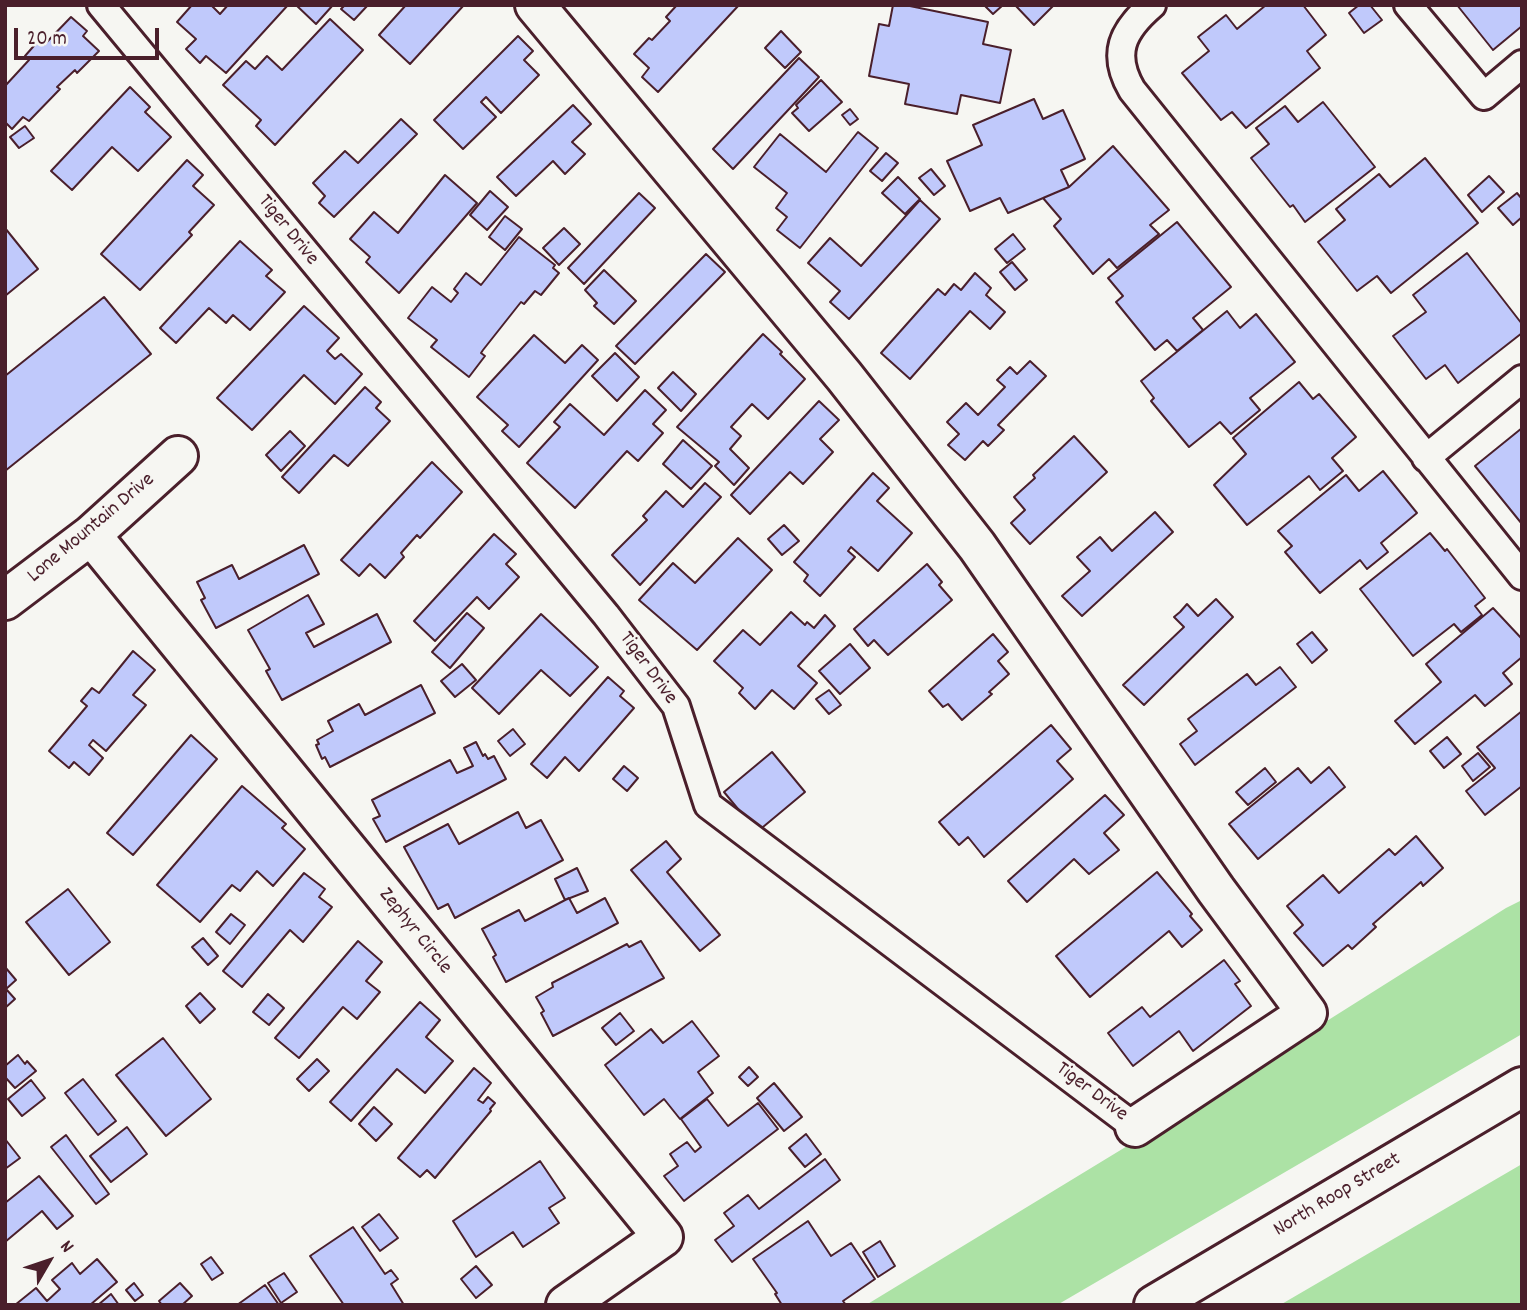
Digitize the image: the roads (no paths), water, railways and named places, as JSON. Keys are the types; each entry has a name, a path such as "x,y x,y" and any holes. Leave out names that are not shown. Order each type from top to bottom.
{"street":[{"name":"Tiger Drive","path":"535,5 844,376 977,546 1216,890 1307,1013 1135,1127"},
{"name":"Lone Mountain Drive","path":"5,600 91,535 178,456"},
{"name":"Zephyr Circle","path":"91,535 663,1237 566,1305"},
{"name":"North Roop Street","path":"1154,1305 1522,1087"}],"lane":[{"name":"Tiger Drive","path":"101,5 607,615 676,706 708,805 1135,1127"},
{"path":"1152,5 1126,33 1120,54 1122,74 1132,90 1522,576"},
{"path":"1408,5 1484,96 1522,64"},
{"path":"1426,458 1522,379"}]}
